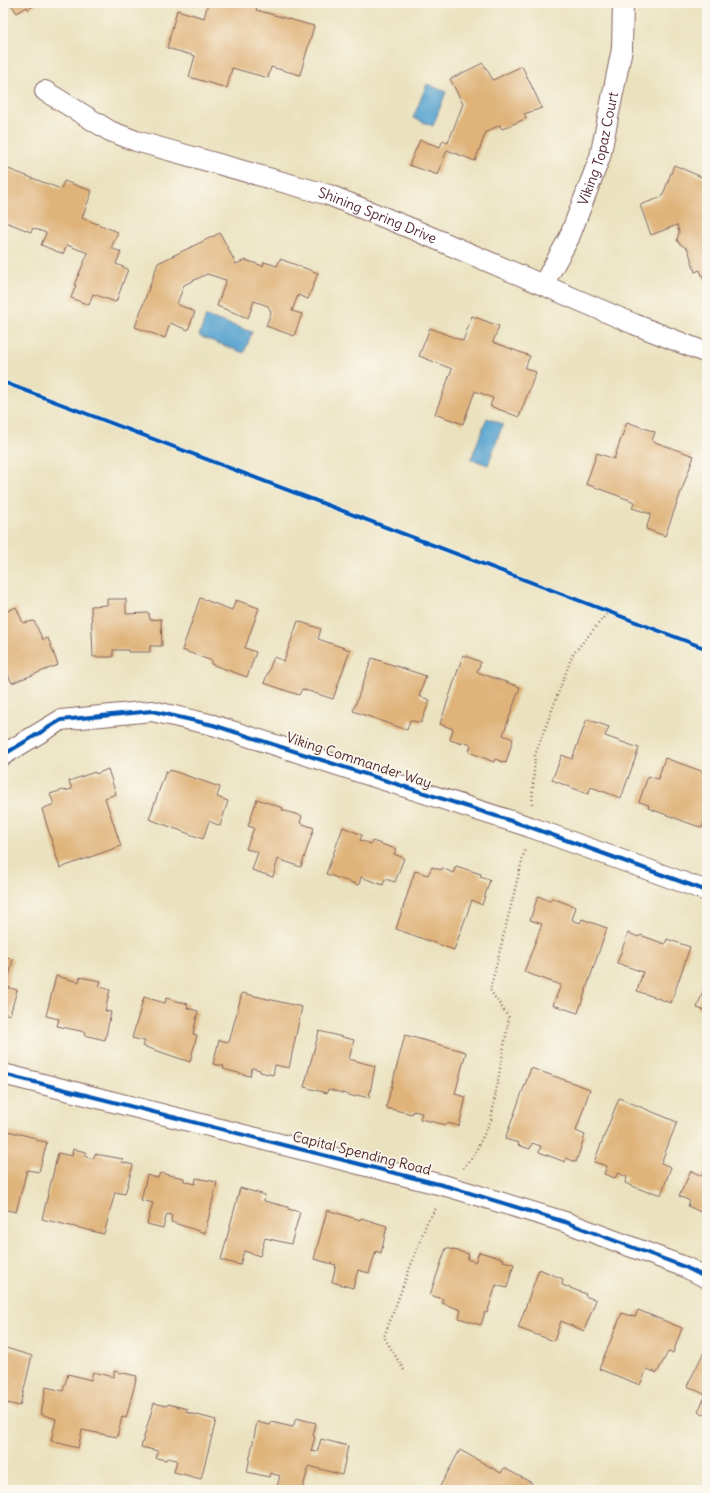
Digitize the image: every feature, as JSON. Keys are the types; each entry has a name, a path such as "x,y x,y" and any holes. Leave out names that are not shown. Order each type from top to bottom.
{"street":[{"name":"Viking Topaz Court","path":"543,285 569,238 600,157 622,49 623,3"},
{"name":"Shining Spring Drive","path":"45,91 117,134 136,141 329,195 634,324 707,353"},
{"name":"Viking Commander Way","path":"3,755 61,720 152,711 213,725 530,827 707,891"},
{"name":"Capital Spending Road","path":"3,1074 450,1187 565,1222 685,1267 707,1278"}],"path":[{"path":"404,1370 384,1337 427,1222 450,1187 474,1155 491,1120 509,1018 490,990 530,827 535,755 573,654 609,611"}],"water":[{"path":"427,84 446,92 433,126 413,118"},
{"path":"206,316 252,332 244,353 199,336"},
{"path":"487,418 503,424 488,465 471,459"}],"building":[{"path":"10,3 39,3 28,9 27,7 17,13"},
{"path":"208,3 230,3 239,6 240,3 258,3 256,10 314,26 300,75 271,67 268,78 232,68 227,88 189,77 195,56 167,48 177,10 204,18"},
{"path":"483,63 493,80 522,66 542,108 524,114 527,118 502,129 500,125 486,132 475,161 447,150 438,175 409,165 420,140 440,147 443,140 448,143 463,104 450,79"},
{"path":"674,165 706,179 707,279 704,280 700,270 695,272 688,249 677,240 679,232 677,225 651,235 640,205 662,197"},
{"path":"3,167 61,189 64,181 92,191 82,218 118,232 111,248 121,252 116,264 128,269 116,302 93,294 89,305 71,298 76,285 74,285 88,253 67,245 63,254 41,245 46,233 33,228 31,232 3,221"},
{"path":"220,233 236,264 245,260 263,266 264,262 277,266 280,259 318,273 308,299 298,295 292,311 302,314 294,336 266,326 271,312 268,306 254,301 248,318 217,306 226,280 207,274 184,285 177,304 195,312 188,330 170,323 165,338 135,327 158,263"},
{"path":"472,316 499,326 493,342 530,356 525,368 536,372 519,417 490,406 493,398 475,391 463,424 435,414 452,369 419,356 430,328 463,341"},
{"path":"627,422 655,432 652,441 694,456 665,536 646,529 651,514 632,508 635,502 586,484 597,453 614,459"},
{"path":"200,598 232,610 236,600 259,608 245,648 256,652 247,677 211,664 212,661 182,650"},
{"path":"107,599 126,599 126,614 149,613 150,620 161,619 162,646 150,646 150,652 113,650 113,657 93,657 91,606 107,605"},
{"path":"16,607 23,623 34,621 43,640 48,638 58,665 12,683 8,675 3,677 3,613"},
{"path":"298,621 321,629 318,639 350,650 333,699 302,689 299,695 264,683 274,657 284,661"},
{"path":"463,655 481,662 477,672 520,687 503,735 513,739 506,763 495,759 494,762 469,752 471,745 450,740 453,729 440,724"},
{"path":"372,658 426,676 419,696 430,700 421,723 410,720 407,730 353,711"},
{"path":"587,719 609,727 605,736 639,748 621,798 591,787 588,794 552,780 562,755 572,759"},
{"path":"665,758 707,773 707,813 702,828 648,808 649,805 639,802 648,776 658,779"},
{"path":"108,769 116,794 105,798 121,846 60,868 42,809 54,804 50,794 72,789 69,781 95,772 96,774"},
{"path":"170,770 220,787 217,797 228,801 220,826 209,821 203,839 149,819 166,771 169,772"},
{"path":"257,799 283,808 282,810 302,816 300,823 314,828 301,867 278,859 273,877 252,870 258,852 246,849 254,828 248,826"},
{"path":"343,827 362,835 360,840 371,844 372,841 396,849 394,854 404,858 395,882 385,879 383,885 361,877 359,885 326,874"},
{"path":"456,866 481,874 480,877 490,880 482,905 472,900 454,950 396,929 415,871 428,875 432,867 441,870 442,868 453,873"},
{"path":"538,896 550,901 552,898 576,907 572,920 580,923 582,919 607,928 578,1013 553,1005 561,985 524,972 542,924 530,920"},
{"path":"628,933 639,937 640,935 665,944 667,939 690,947 671,1003 637,991 643,972 617,963"},
{"path":"3,956 13,959 7,987 17,990 10,1015 3,1013"},
{"path":"56,976 79,982 80,977 101,981 99,986 110,990 105,1011 111,1012 105,1040 84,1035 85,1032 57,1026 59,1019 46,1016"},
{"path":"707,980 707,1011 697,1008"},
{"path":"242,993 302,1007 289,1068 275,1065 273,1075 260,1072 260,1070 252,1068 250,1076 223,1069 224,1066 213,1064 219,1040 229,1042"},
{"path":"144,997 165,1003 166,998 188,1004 187,1008 198,1011 193,1034 197,1035 190,1062 143,1046 145,1041 132,1038"},
{"path":"319,1031 354,1040 349,1059 375,1066 369,1098 357,1095 356,1097 328,1089 327,1093 304,1087"},
{"path":"405,1035 466,1052 455,1094 466,1097 459,1126 420,1119 422,1113 413,1111 412,1114 386,1108"},
{"path":"531,1068 590,1089 576,1131 585,1135 576,1162 566,1158 565,1162 539,1152 541,1146 532,1143 530,1149 518,1145 519,1143 505,1139"},
{"path":"619,1098 677,1122 661,1163 671,1167 661,1195 650,1191 650,1193 625,1183 627,1177 618,1173 615,1178 604,1174 607,1166 594,1162"},
{"path":"8,1131 36,1138 35,1140 47,1142 39,1172 27,1170 16,1212 3,1209 3,1137 6,1138"},
{"path":"73,1149 86,1152 86,1157 93,1159 95,1154 123,1159 122,1162 133,1165 125,1194 115,1192 104,1234 42,1219 58,1153 72,1156"},
{"path":"705,1170 707,1171 707,1215 688,1206 690,1201 679,1196 691,1171 702,1176"},
{"path":"160,1173 184,1178 184,1181 195,1184 196,1178 217,1182 205,1233 171,1222 172,1215 167,1214 163,1228 147,1224 153,1203 141,1200 147,1175 158,1178"},
{"path":"240,1188 265,1195 264,1201 288,1207 288,1209 300,1212 291,1244 265,1238 260,1256 244,1251 240,1265 221,1260"},
{"path":"327,1210 387,1226 381,1253 376,1251 369,1273 358,1270 353,1288 332,1282 336,1265 314,1259"},
{"path":"446,1248 469,1254 467,1259 475,1262 479,1252 504,1259 503,1261 514,1264 507,1288 496,1285 487,1313 485,1312 481,1325 459,1318 461,1310 442,1303 443,1299 430,1295"},
{"path":"539,1269 563,1279 562,1285 586,1294 585,1296 596,1300 584,1331 561,1321 554,1341 518,1328"},
{"path":"638,1310 682,1328 673,1353 668,1352 657,1373 647,1369 640,1385 599,1369 622,1313 635,1317"},
{"path":"707,1346 707,1416 698,1411 706,1395 687,1386"},
{"path":"3,1347 32,1356 20,1406 7,1403 7,1405 3,1404"},
{"path":"114,1371 137,1376 126,1418 122,1417 117,1437 82,1430 78,1448 51,1441 56,1419 41,1414 46,1387 63,1391 68,1374 91,1380 93,1372 114,1377"},
{"path":"154,1403 167,1406 168,1404 188,1409 186,1412 216,1420 201,1479 174,1472 177,1460 156,1458 158,1451 141,1447"},
{"path":"296,1418 316,1423 313,1436 315,1437 311,1451 317,1452 321,1439 348,1446 342,1475 309,1466 302,1490 276,1490 280,1476 270,1473 269,1477 247,1472 257,1422 270,1425 271,1422 293,1427"},
{"path":"460,1450 501,1473 504,1468 532,1483 528,1490 438,1490"}],"cycle path":[{"path":"3,382 707,649"},
{"path":"3,755 61,720 152,711 213,725 530,827 707,891"},
{"path":"3,1074 450,1187 565,1222 685,1267 707,1278"}]}
